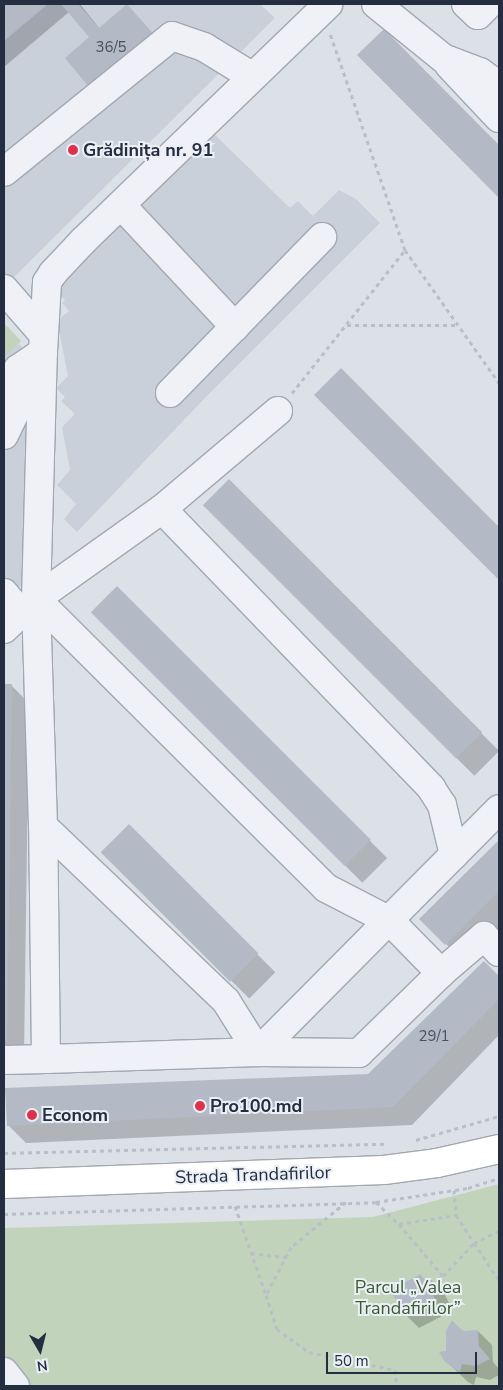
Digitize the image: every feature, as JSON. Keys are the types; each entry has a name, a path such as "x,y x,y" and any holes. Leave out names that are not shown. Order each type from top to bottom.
{"main road":[{"name":"Strada Trandafirilor","path":"4,1184 384,1170 437,1163 499,1149"}],"lane":[{"path":"376,4 443,58 499,118"},
{"path":"466,4 478,15 489,4"},
{"path":"46,1059 43,826 16,608 43,343 47,282 53,273 121,205 325,7"},
{"path":"4,172 172,36 204,47 253,77"},
{"path":"443,58 480,72 499,86"},
{"path":"121,205 235,327"},
{"path":"170,393 322,238"},
{"path":"4,289 43,343"},
{"path":"4,435 18,406 18,369 43,343"},
{"path":"16,608 162,509 278,411"},
{"path":"162,509 431,788 442,805 454,855"},
{"path":"16,608 326,888 390,920 441,973"},
{"path":"258,1052 499,809"},
{"path":"43,826 226,1001 258,1052"},
{"path":"4,1060 258,1052 359,1053 441,973 484,936 499,952"},
{"path":"4,1372 15,1386"}],"path":[{"path":"325,7 405,250 499,383"},
{"path":"278,411 405,250"},
{"path":"346,325 459,325"},
{"path":"414,1141 499,1116"},
{"path":"4,1153 394,1144"},
{"path":"4,1214 376,1202 454,1190 499,1178"},
{"path":"454,1190 456,1215 499,1279"},
{"path":"266,1295 292,1247 346,1202"},
{"path":"376,1202 399,1224 443,1276 474,1243 499,1231"},
{"path":"234,1206 277,1329 309,1352 395,1370 397,1386"},
{"path":"399,1224 456,1215"},
{"path":"251,1253 286,1257"}],"shaded area":[{"name":"Grădinița nr. 91","path":"4,4 260,4 275,18 6,285 4,282"},
{"path":"212,132 290,208 298,201 313,216 339,190 356,199 380,223 203,400 77,532 64,519 76,504 57,485 70,470 62,427 75,414 61,401 65,397 56,388 68,376 57,321 69,311 62,303 65,300 59,294 59,287"},
{"path":"4,325 26,352 31,366 29,578 4,602"}],"green space":[{"path":"4,323 21,341 4,358"},
{"name":"Parcul „Valea Trandafirilor”","path":"499,1184 499,1386 4,1386 4,1228 373,1217"}],"building":[{"path":"4,4 48,4 4,41"},
{"path":"61,4 78,4 99,28 127,4 157,38 93,92 65,58 89,37"},
{"path":"384,29 499,145 499,198 357,55"},
{"path":"341,368 499,527 499,580 314,395"},
{"path":"229,479 482,732 456,758 203,505"},
{"path":"117,586 371,840 345,866 91,612"},
{"path":"4,684 12,684 7,1040 4,1040"},
{"path":"129,824 258,953 230,982 101,852"},
{"path":"499,840 499,891 445,945 419,919"},
{"path":"484,961 499,976 499,999 393,1107 7,1126 5,1088 368,1074"},
{"path":"421,1274 424,1280 430,1278 436,1289 432,1292 435,1299 404,1315 390,1290"},
{"path":"452,1320 463,1331 478,1330 479,1346 490,1359 476,1366 462,1364 460,1372 445,1362 439,1352 446,1351 446,1331"}],"place":[{"name":"Grădinița nr. 91","path":"73,150"},
{"name":"Pro100.md","path":"200,1106"},
{"name":"Econom","path":"32,1115"}]}
